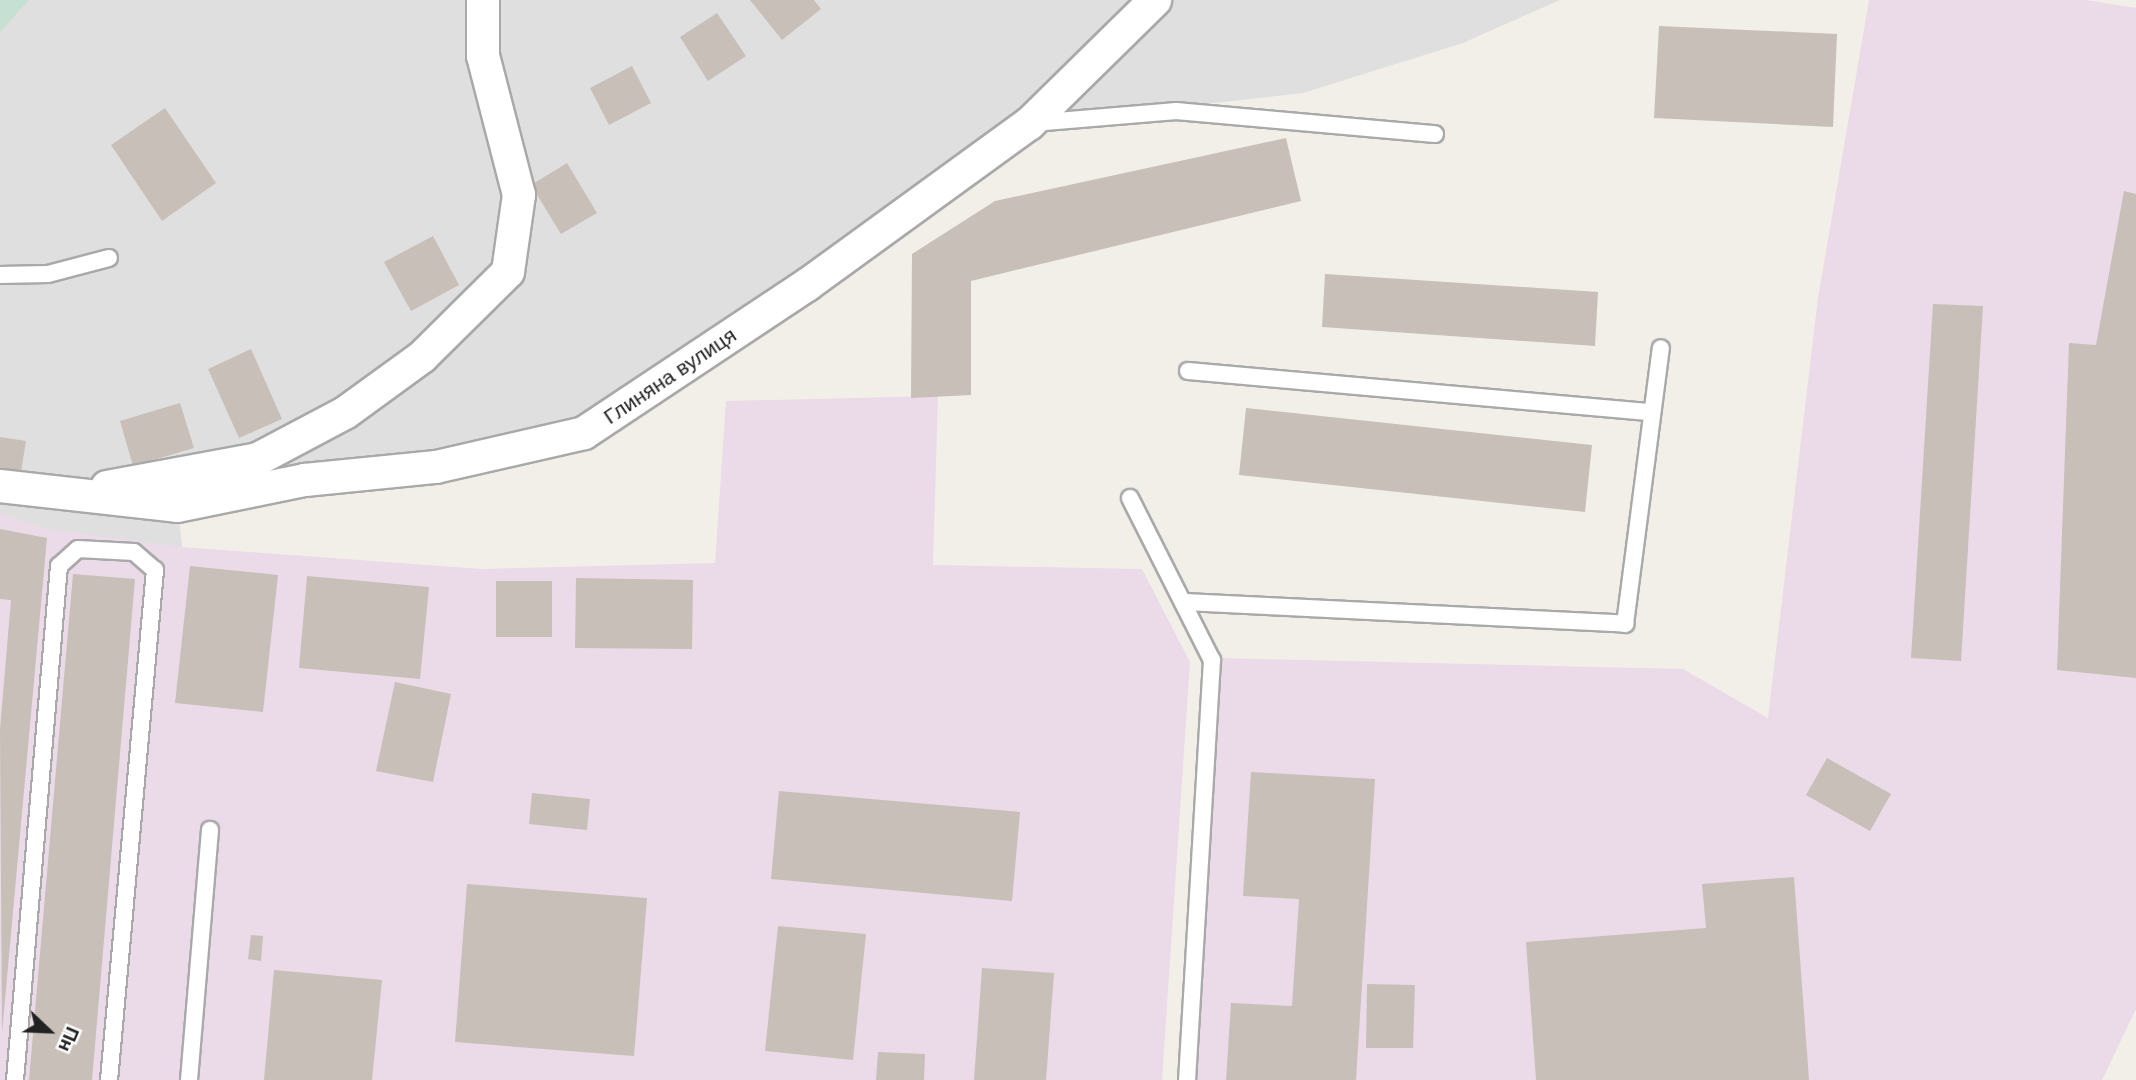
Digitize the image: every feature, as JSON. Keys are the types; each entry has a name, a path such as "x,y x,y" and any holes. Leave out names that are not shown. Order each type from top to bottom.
{"street":[{"name":"Глиняна вулиця","path":"81,492 258,459 345,413 422,357 508,272 519,195 483,56 483,0"},
{"name":"Глиняна вулиця","path":"0,486 81,492 177,506 305,480 436,467 584,433 807,285 1029,124 1154,0"}],"lane":[{"path":"1029,124 1176,111 1435,134"},
{"path":"0,275 48,274 109,258"},
{"path":"1183,602 1625,624 1661,348"},
{"path":"1188,371 1651,412"},
{"path":"1130,498 1212,660 1187,1080"},
{"path":"15,1080 59,566 78,549 134,552 155,570 109,1080"},
{"path":"189,1080 210,830"}],"shaded area":[{"path":"0,0 1560,0 1463,43 1303,93 1029,124 584,433 178,506 182,547 0,1080"},
{"path":"1869,0 2086,0 2136,8 2136,1009 2102,1080 1192,1080 1218,658 1683,669 1768,718 1818,298"},
{"path":"938,396 933,565 1142,569 1190,662 1162,1080 0,1080 0,513 46,529 182,547 482,569 715,563 726,401"}],"green space":[{"path":"0,0 29,0 0,32"}],"building":[{"path":"750,0 814,0 821,9 782,40"},
{"path":"717,13 746,56 708,81 680,37"},
{"path":"1659,26 1837,34 1833,127 1654,118"},
{"path":"632,66 651,103 609,125 590,88"},
{"path":"165,108 216,183 162,221 111,145"},
{"path":"1286,138 1301,201 971,281 971,395 911,398 912,254 995,201"},
{"path":"567,163 597,213 561,234 531,185"},
{"path":"2124,191 2136,194 2136,678 2057,670 2069,343 2096,345"},
{"path":"433,236 459,285 411,311 384,262"},
{"path":"1325,274 1598,292 1595,346 1322,327"},
{"path":"1933,304 1983,306 1961,661 1911,658"},
{"path":"251,349 282,419 239,438 208,369"},
{"path":"180,403 194,448 133,466 120,421"},
{"path":"1246,408 1592,445 1585,512 1239,475"},
{"path":"0,437 26,441 21,472 0,469"},
{"path":"0,529 47,538 2,1033 0,729 11,600 0,599"},
{"path":"190,566 278,575 263,712 175,703"},
{"path":"73,574 135,579 92,1080 29,1080"},
{"path":"307,576 429,587 420,679 299,668"},
{"path":"576,578 693,580 692,649 575,648"},
{"path":"496,581 552,581 552,637 496,637"},
{"path":"395,682 451,694 433,782 376,771"},
{"path":"1827,758 1891,794 1870,831 1806,795"},
{"path":"1251,772 1375,779 1356,1080 1226,1080 1231,1003 1292,1006 1299,899 1243,896"},
{"path":"779,791 1020,812 1012,901 771,879"},
{"path":"532,793 590,799 587,830 529,824"},
{"path":"1794,877 1809,1080 1536,1080 1526,942 1706,928 1702,884"},
{"path":"467,884 647,898 634,1056 455,1042"},
{"path":"778,926 866,934 853,1060 765,1051"},
{"path":"251,935 263,936 261,961 248,959"},
{"path":"982,968 1054,973 1046,1080 974,1080"},
{"path":"274,970 382,980 372,1080 264,1080"},
{"path":"1367,984 1415,985 1413,1048 1366,1048"},
{"path":"878,1052 925,1054 924,1080 876,1080"}]}
